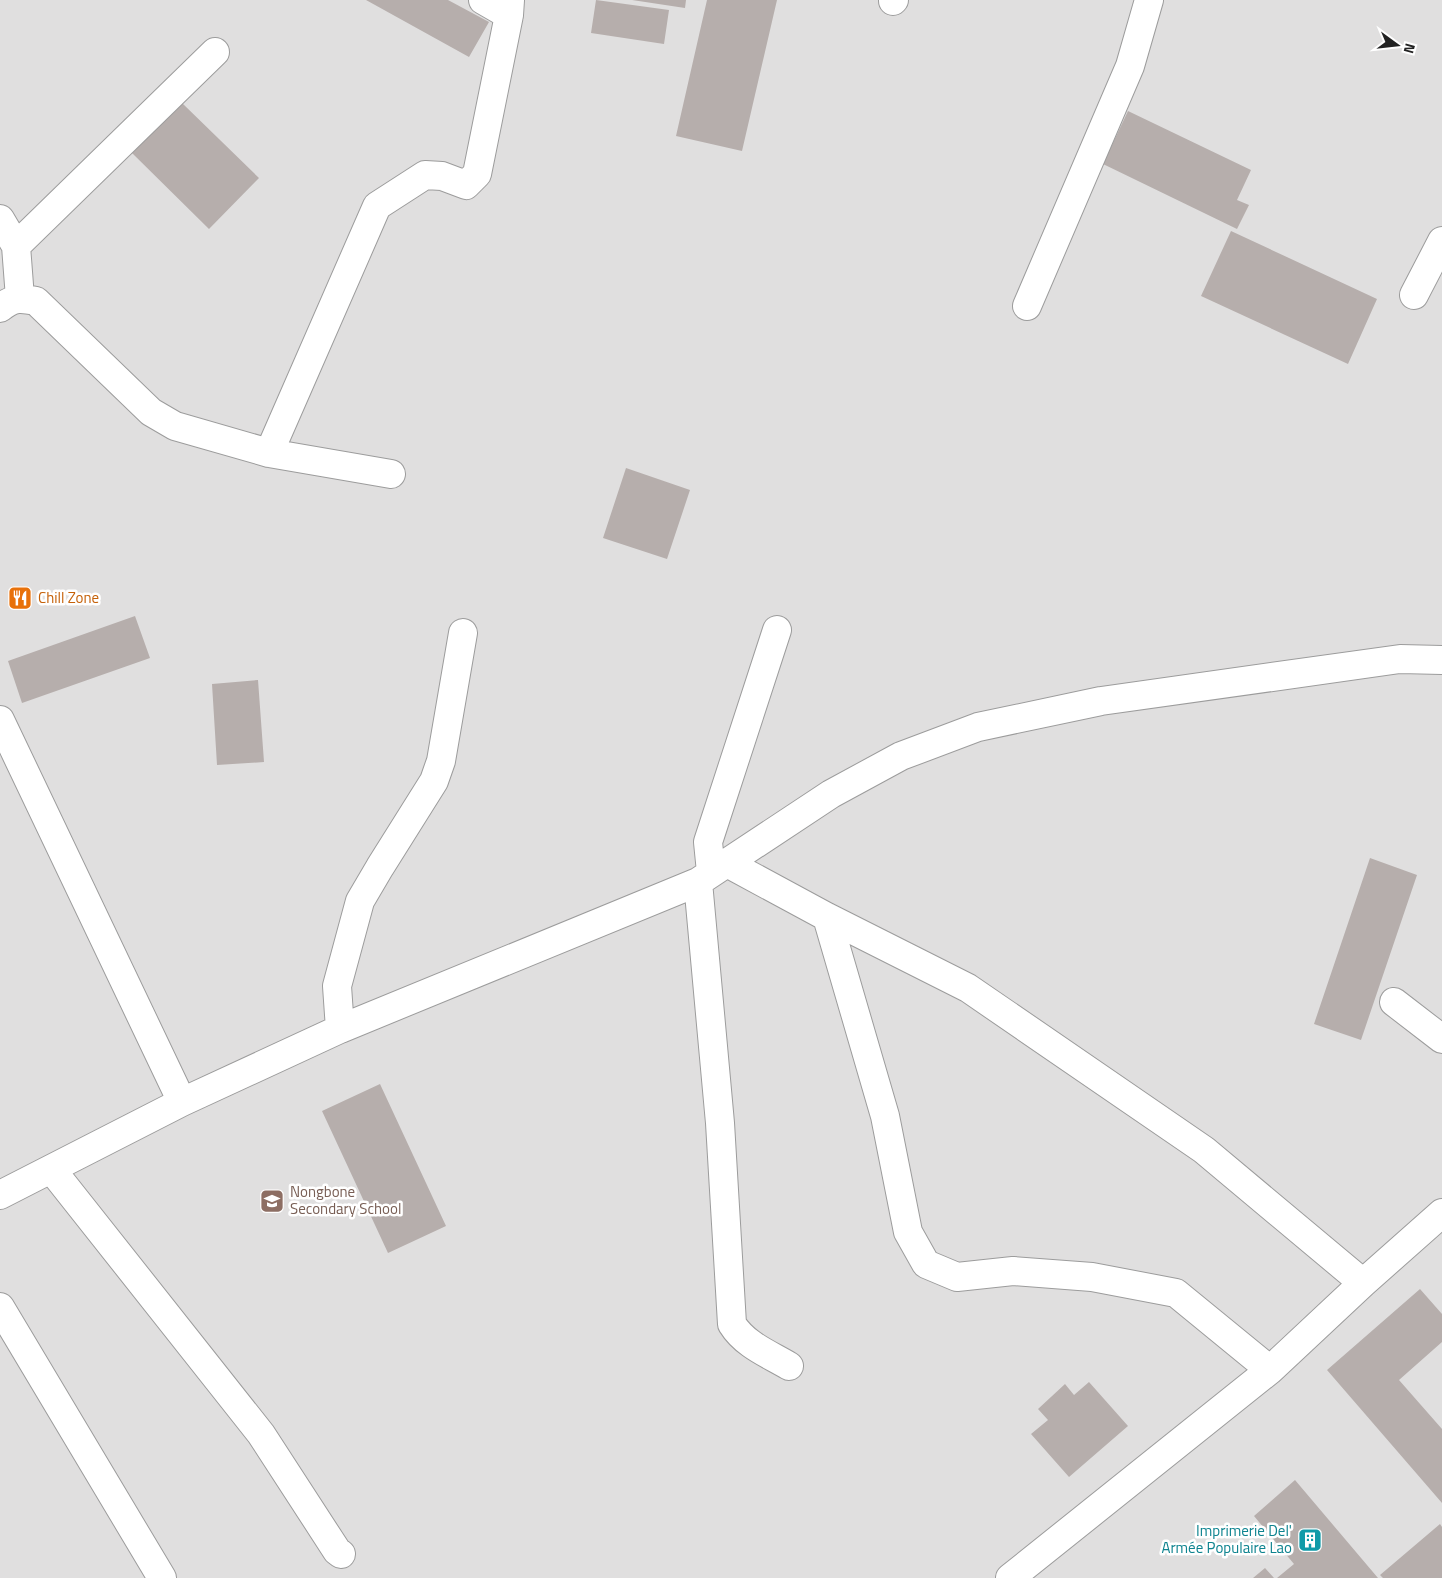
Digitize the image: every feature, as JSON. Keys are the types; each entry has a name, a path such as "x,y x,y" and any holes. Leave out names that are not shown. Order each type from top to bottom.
{"street":[{"path":"269,453 377,206 425,174 442,176 466,185 477,174 510,8 483,0"},
{"path":"1027,306 1130,66 1149,0"},
{"path":"16,246 215,52"},
{"path":"0,219 16,246 10,303 36,302 151,412 175,426 269,453 391,474"},
{"path":"1414,295 1442,241"},
{"path":"777,630 708,842 712,872 720,1123 732,1324 738,1334 747,1341 790,1366"},
{"path":"340,1029 337,986 360,902 434,781 441,761 463,634"},
{"path":"3,1186 52,1170 182,1102 340,1029 712,872 839,789 901,756 978,727 1101,701 1400,659 1442,660"},
{"path":"0,720 182,1102"},
{"path":"712,872 827,917 968,988 1204,1150 1363,1283"},
{"path":"827,917 885,1116 908,1232 926,1264 957,1277 1012,1271 1092,1277 1176,1293 1270,1370"},
{"path":"1394,1002 1442,1039"},
{"path":"52,1170 262,1434 337,1551 341,1554"},
{"path":"1010,1578 1270,1370 1363,1283 1442,1213"},
{"path":"0,1307 162,1578"}],"shaded area":[{"path":"0,0 1442,0 1442,1578 0,1578"}],"building":[{"path":"366,0 448,0 489,22 469,57"},
{"path":"596,0 669,10 664,44 591,33"},
{"path":"632,0 686,0 685,8"},
{"path":"707,0 777,0 742,151 676,136"},
{"path":"182,103 259,178 209,229 132,153"},
{"path":"1128,111 1251,170 1237,200 1249,205 1237,229 1103,164"},
{"path":"1231,231 1377,299 1348,364 1201,296"},
{"path":"626,468 690,490 667,559 603,538"},
{"path":"135,616 150,658 22,703 8,661"},
{"path":"258,680 264,762 217,765 212,684"},
{"path":"1370,858 1417,875 1361,1040 1314,1024"},
{"path":"380,1084 446,1226 388,1253 322,1111"},
{"path":"1420,1289 1442,1314 1442,1342 1399,1380 1442,1429 1442,1503 1327,1370"},
{"path":"1089,1382 1128,1426 1069,1477 1031,1434 1048,1420 1038,1409 1065,1384 1074,1395"},
{"name":"Imprimerie Del' Armée Populaire Lao","path":"1295,1480 1378,1578 1277,1578 1294,1564 1254,1516"},
{"path":"1440,1524 1442,1527 1442,1578 1383,1578 1380,1575"},
{"name":"Imprimerie Del' Armée Populaire Lao","path":"1265,1568 1274,1578 1253,1578"}],"place":[{"name":"Chill Zone","path":"20,598"},
{"name":"Nongbone Secondary School","path":"272,1201"},
{"name":"Imprimerie Del' Armée Populaire Lao","path":"1310,1540"}]}
